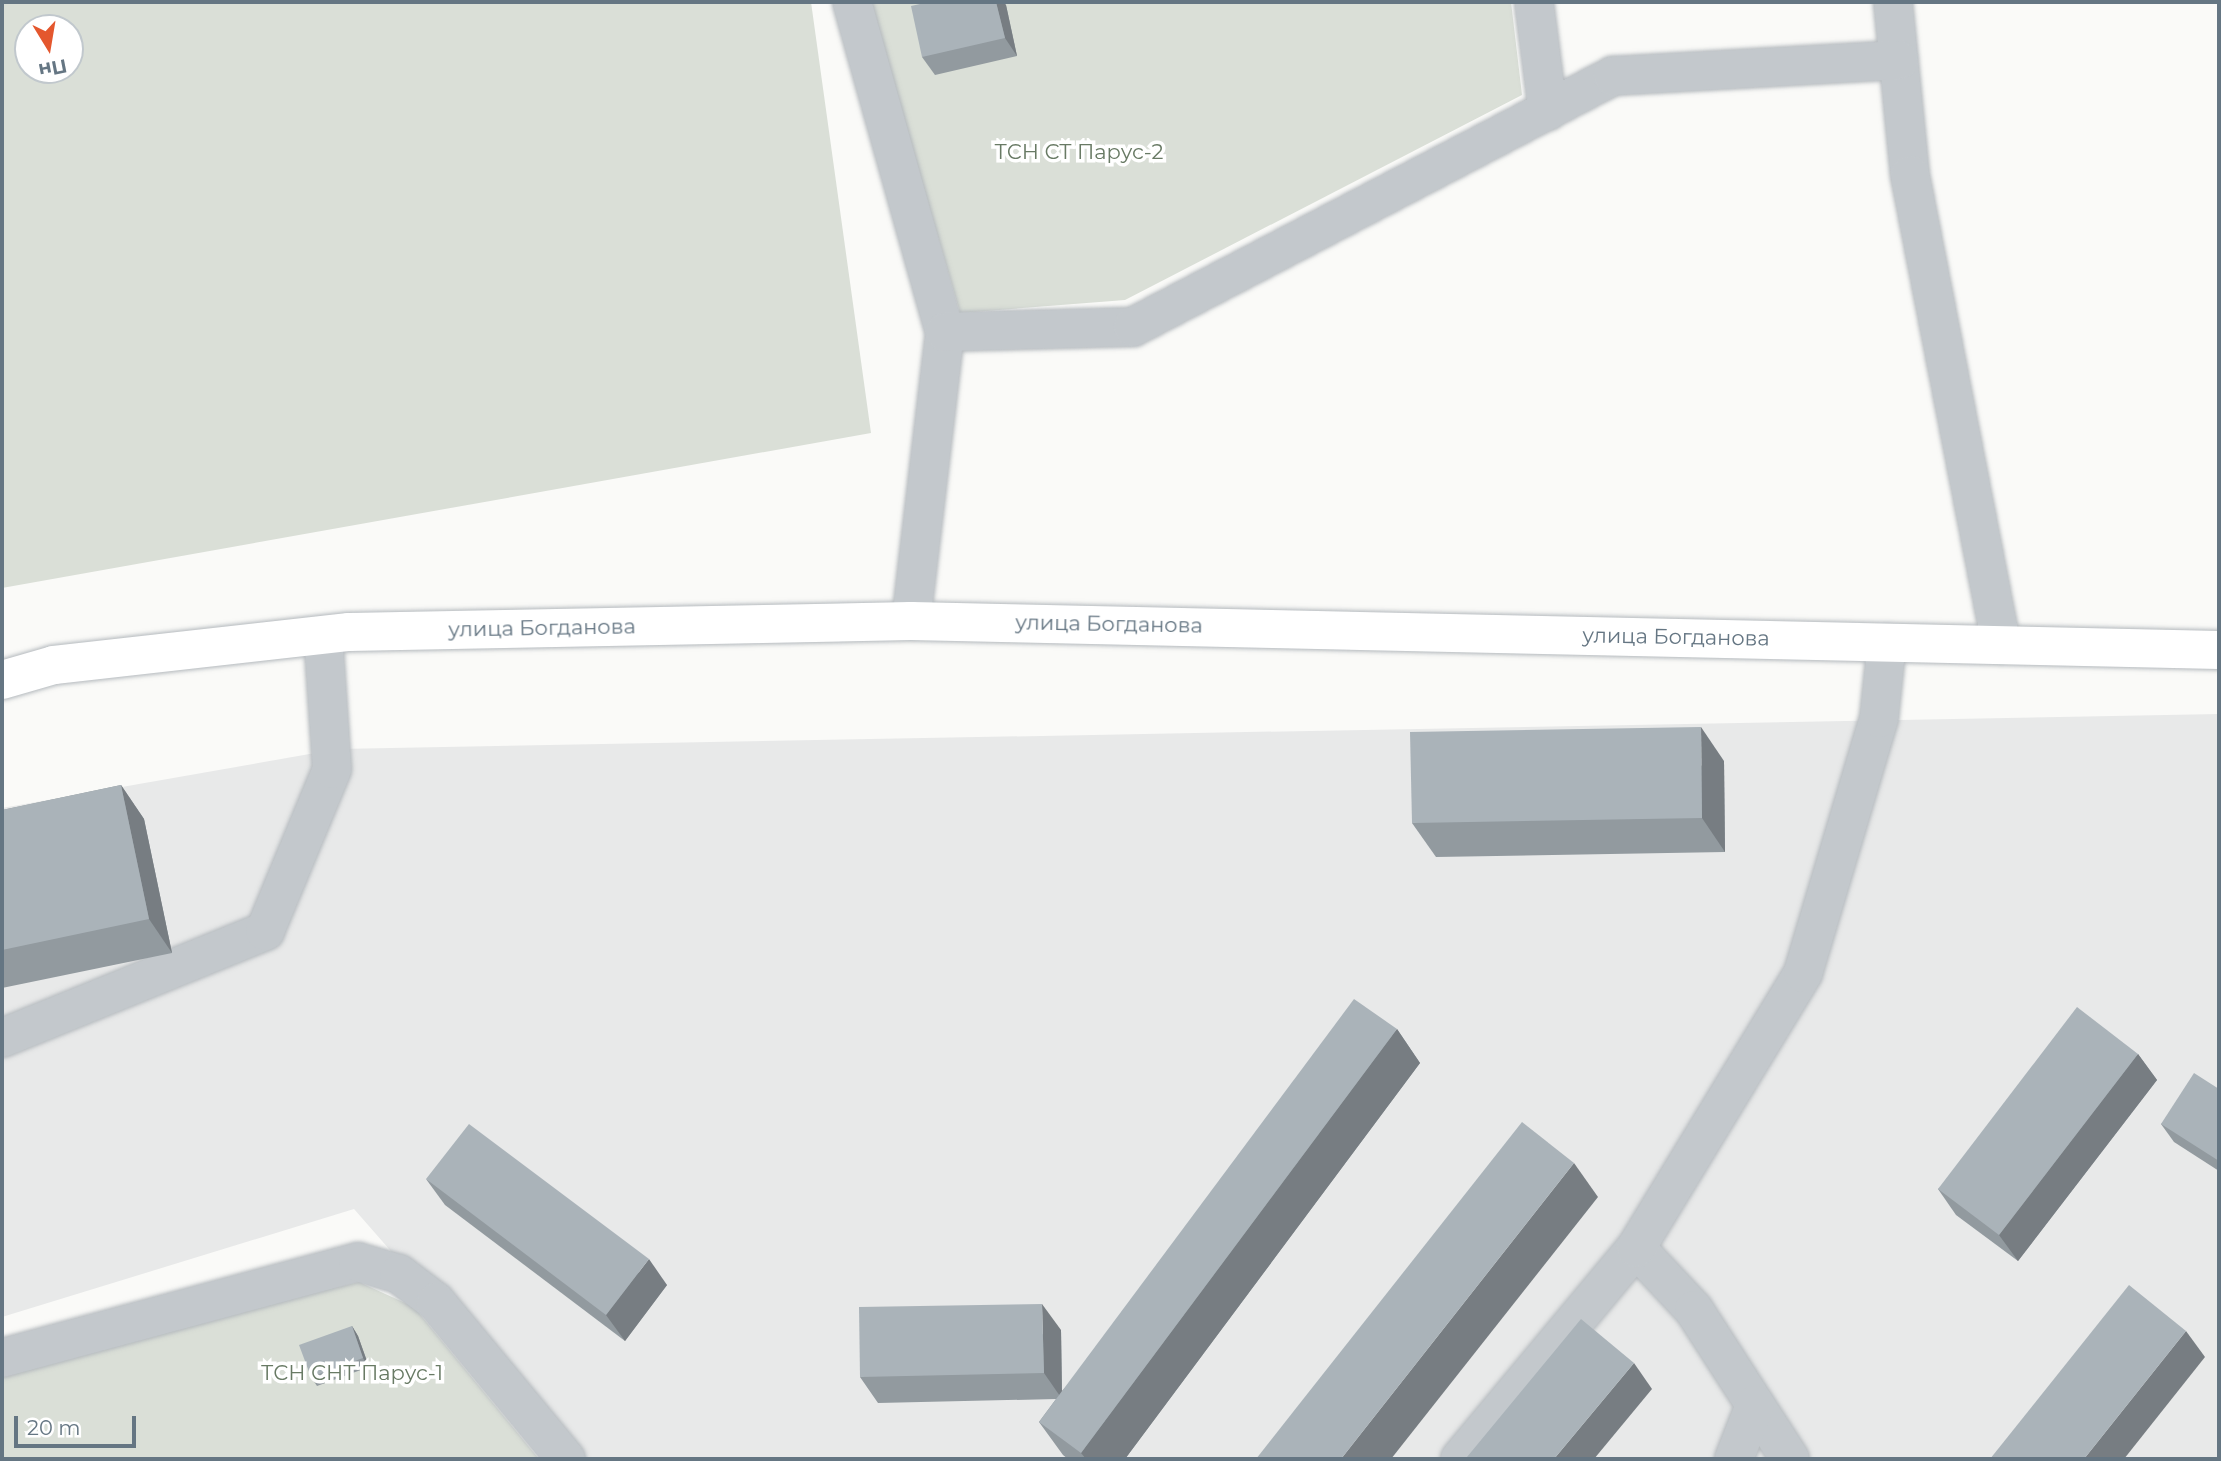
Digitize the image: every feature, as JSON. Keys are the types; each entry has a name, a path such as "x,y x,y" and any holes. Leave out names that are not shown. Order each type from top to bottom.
{"main road":[{"name":"улица Богданова","path":"2,680 54,665 323,635 911,621 2219,650"}],"street":[{"path":"852,2 945,332 911,621"},
{"path":"1534,2 1548,111"},
{"path":"1893,2 1910,174 2001,645"},
{"path":"945,332 1133,327 1613,76 1899,60"},
{"path":"2,1038 265,931 332,769 323,635"},
{"path":"1460,1459 1636,1248 1803,973 1879,718 1887,642"},
{"path":"1636,1248 1694,1310 1790,1459"},
{"path":"2,1358 358,1262 399,1274 436,1302 566,1459"},
{"path":"1734,1459 1755,1405"}],"shaded area":[{"path":"2219,714 2219,1459 573,1459 354,1209 2,1317 2,808 338,749"}],"green space":[{"path":"2,2 811,2 871,433 2,588"},
{"name":"ТСН СТ Парус-2","path":"870,2 1511,2 1522,95 1125,300 960,313"},
{"name":"ТСН СНТ Парус-1","path":"359,1282 414,1307 539,1459 2,1459 2,1367"}],"building":[{"path":"929,2 996,2 1005,38 922,57 911,6"},
{"path":"1701,727 1702,818 1412,823 1410,732"},
{"path":"121,785 149,919 2,950 2,810"},
{"path":"1354,999 1397,1029 1081,1453 1039,1422"},
{"path":"2077,1007 2138,1054 1999,1235 1938,1189"},
{"path":"2194,1073 2219,1089 2219,1161 2161,1124"},
{"path":"1522,1122 1574,1163 1341,1459 1256,1459"},
{"path":"469,1124 649,1259 606,1315 426,1179"},
{"path":"2129,1285 2186,1331 2084,1459 1990,1459"},
{"path":"1042,1304 1044,1373 860,1377 859,1307"},
{"path":"1581,1319 1634,1363 1554,1459 1467,1457"},
{"path":"352,1326 363,1358 311,1377 299,1345"}]}
